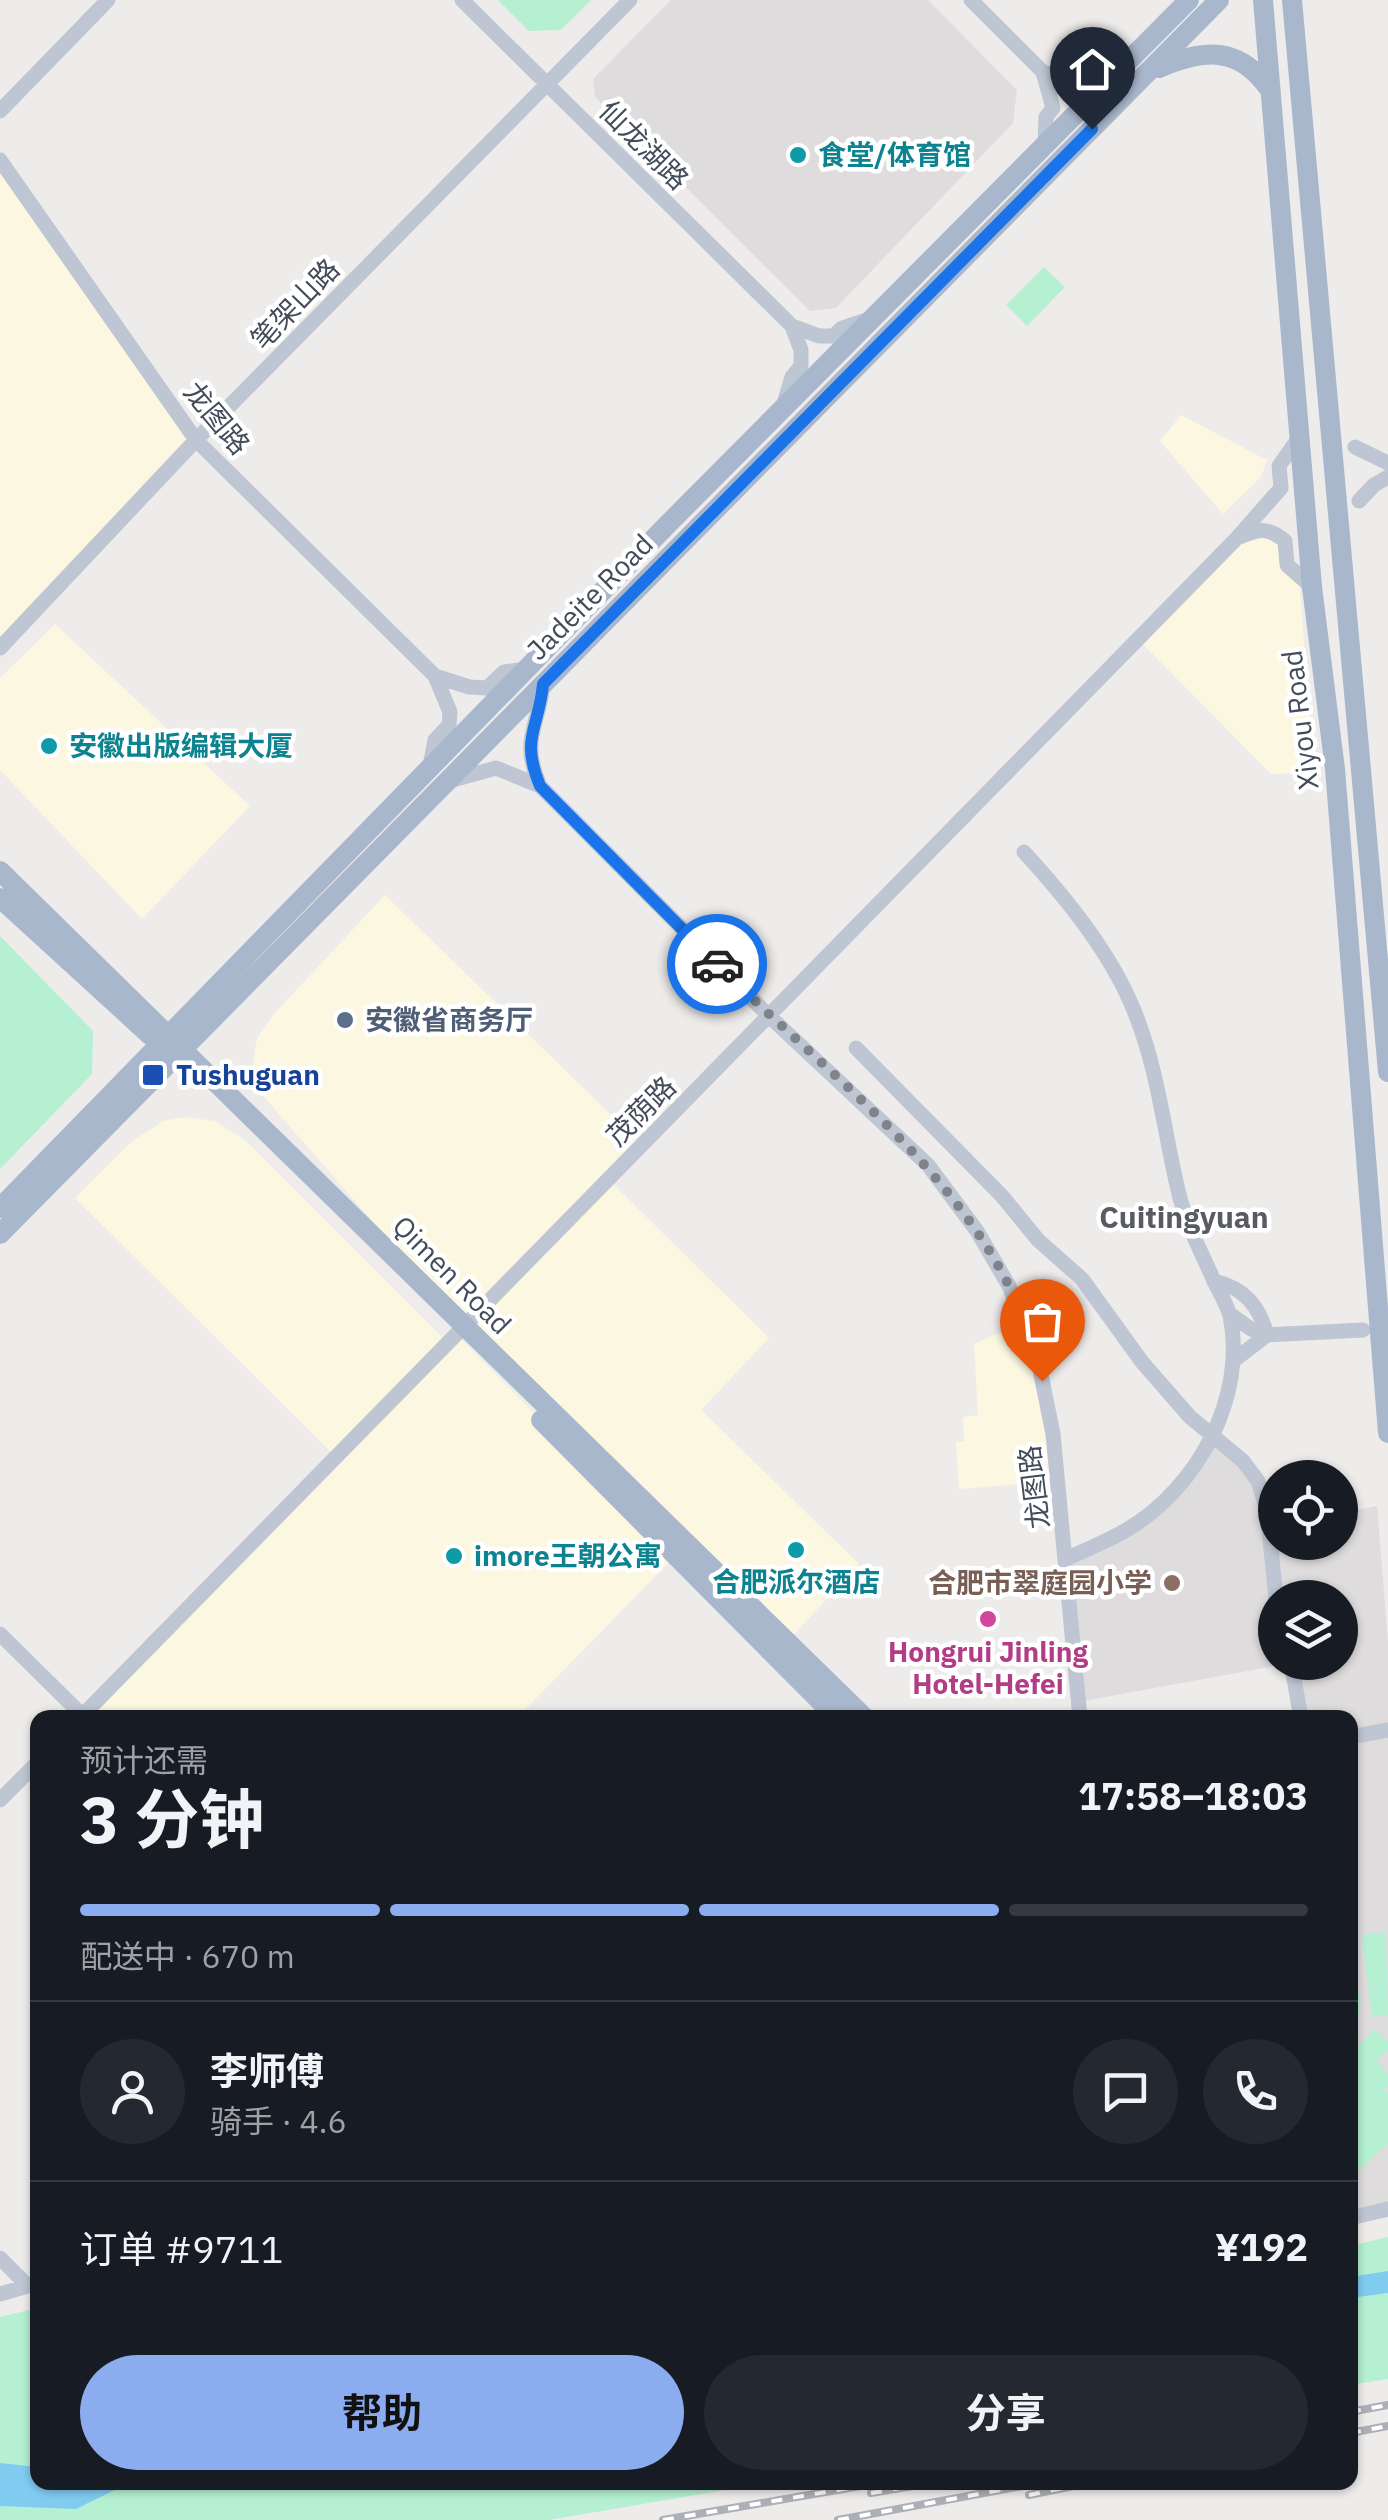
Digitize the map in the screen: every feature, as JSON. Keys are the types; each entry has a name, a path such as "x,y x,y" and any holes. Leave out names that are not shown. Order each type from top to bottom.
{"main road":[{"name":"Jadeite Road","path":"0,1234 172,1046 438,775 543,684 1219,0"},
{"name":"Xiyou Road","path":"1263,0 1298,439 1334,769 1388,1433"},
{"path":"1293,10 1302,0"},
{"name":"Jadeite Road","path":"438,775 526,669 1187,1"},
{"name":"Xiyou Road","path":"1293,10 1388,1072"},
{"path":"1148,72 1190,54 1219,53 1248,67 1270,90"},
{"name":"Qimen Road","path":"0,871 460,1330 857,1710"},
{"name":"Qimen Road","path":"0,898 172,1046"},
{"name":"Jadeite Road","path":"0,1208 172,1046"},
{"name":"Qimen Road","path":"460,1330 829,1710"}],"street":[{"path":"0,110 108,0"},
{"name":"仙龙湖路","path":"462,0 792,326"},
{"name":"笔架山路","path":"0,648 196,440 630,0"},
{"path":"971,0 1043,72 1052,108 1046,117 1045,145"},
{"path":"1043,72 1080,80 1101,59 1124,66"},
{"name":"龙图路","path":"0,160 196,440 434,676"},
{"path":"792,326 818,336 833,336 842,328 873,318"},
{"path":"783,409 792,377 802,366 792,326"},
{"name":"茂荫路","path":"90,1710 1238,538 1281,488 1280,466 1298,439"},
{"path":"1354,447 1388,463"},
{"path":"1360,501 1374,485 1388,477"},
{"path":"1238,538 1260,528 1272,530 1285,541 1288,564 1312,587"},
{"path":"434,676 469,688 486,688 504,672 526,669"},
{"path":"434,676 450,712 450,725 434,740 438,775 496,768 540,786"},
{"path":"540,786 530,761 530,733 541,705 543,684"},
{"name":"龙图路","path":"540,786 769,1016 928,1165 978,1232 1009,1286 1037,1355 1056,1450 1079,1710"},
{"path":"1024,852 1061,892 1135,1011 1154,1070 1178,1192 1191,1232 1230,1314 1233,1360 1228,1397 1211,1435 1179,1487 1129,1528 1066,1558"},
{"path":"856,1048 1002,1196 1038,1240 1082,1279 1142,1362 1190,1416 1242,1461 1258,1481 1266,1510 1274,1580"},
{"path":"1214,1281 1231,1285 1248,1297 1263,1320 1267,1335"},
{"path":"1230,1314 1251,1330 1267,1335 1362,1330"},
{"path":"1233,1360 1267,1335"},
{"path":"0,1634 76,1710"},
{"path":"1294,1680 1300,1710"},
{"path":"1358,1736 1388,1730"},
{"path":"0,1800 30,1770"},
{"path":"1358,2216 1388,2209"},
{"path":"0,2258 30,2282"},
{"path":"0,2294 30,2285"}],"shaded area":[{"path":"671,0 928,0 1017,90 1013,123 836,308 810,311 595,97 593,79"},
{"path":"0,160 196,440 0,648"},
{"path":"1181,415 1267,460 1261,477 1223,514 1160,441"},
{"path":"1272,530 1299,576 1314,773 1271,774 1138,639 1237,538"},
{"path":"55,624 250,806 142,919 0,770 0,678"},
{"path":"385,895 642,1145 609,1180 769,1338 701,1410 859,1564 788,1641 464,1326 264,1097 253,1065 257,1038 273,1015"},
{"path":"185,1117 215,1121 246,1141 447,1342 456,1334 676,1555 525,1710 92,1710 336,1457 75,1198 131,1142 163,1121"},
{"path":"1024,1322 1060,1481 959,1489 956,1442 964,1441 963,1417 978,1415 974,1344"},
{"path":"1211,1435 1243,1461 1258,1499 1258,1560 1358,1560 1358,1510 1377,1506 1388,1642 1388,2209 1358,2216 1358,1710 1300,1710 1294,1680 1358,1680 1358,1580 1258,1580 1258,1669 1078,1702 1066,1559 1153,1510"}],"green space":[{"path":"498,0 591,0 561,30 529,31"},
{"path":"1044,267 1065,287 1027,326 1006,305"},
{"path":"0,936 93,1031 92,1074 0,1169"},
{"path":"1386,1932 1388,2015 1372,2017 1362,1935"},
{"path":"1375,2029 1388,2042 1388,2050 1376,2061 1388,2074 1384,2090 1388,2094 1388,2143 1359,2171 1358,2170 1358,2045"},
{"path":"1388,2237 1388,2379 1358,2384 1358,2244"},
{"path":"30,2310 30,2490 725,2490 549,2520 0,2520 0,2317"}],"water":[{"path":"1388,2271 1388,2293 1358,2297 1358,2276"},
{"path":"0,2463 30,2466 30,2490 115,2490 76,2509 0,2506"}],"railway":[{"path":"1358,2411 1388,2405"},
{"path":"1358,2432 1388,2426"},
{"path":"663,2520 837,2490"},
{"path":"871,2493 889,2490"},
{"path":"838,2520 1001,2490"},
{"path":"1029,2495 1054,2490"}],"way so far":[{"path":"717,964 928,1165 978,1232 1009,1286 1037,1355 1042,1381"}],"place":[{"name":"食堂/体育馆","path":"798,155"},
{"name":"安徽出版编辑大厦","path":"49,746"},
{"name":"安徽省商务厅","path":"345,1020"},
{"name":"Tushuguan","path":"153,1075"},
{"name":"合肥派尔酒店","path":"796,1550"},
{"name":"imore王朝公寓","path":"454,1556"},
{"name":"合肥市翠庭园小学","path":"1172,1583"},
{"name":"Hongrui Jinling Hotel-Hefei","path":"988,1619"}],"district":[{"name":"Cuitingyuan","path":"1184,1218"}],"route":[{"path":"717,964 540,786 530,761 530,733 541,705 543,684 1092,129"}]}
